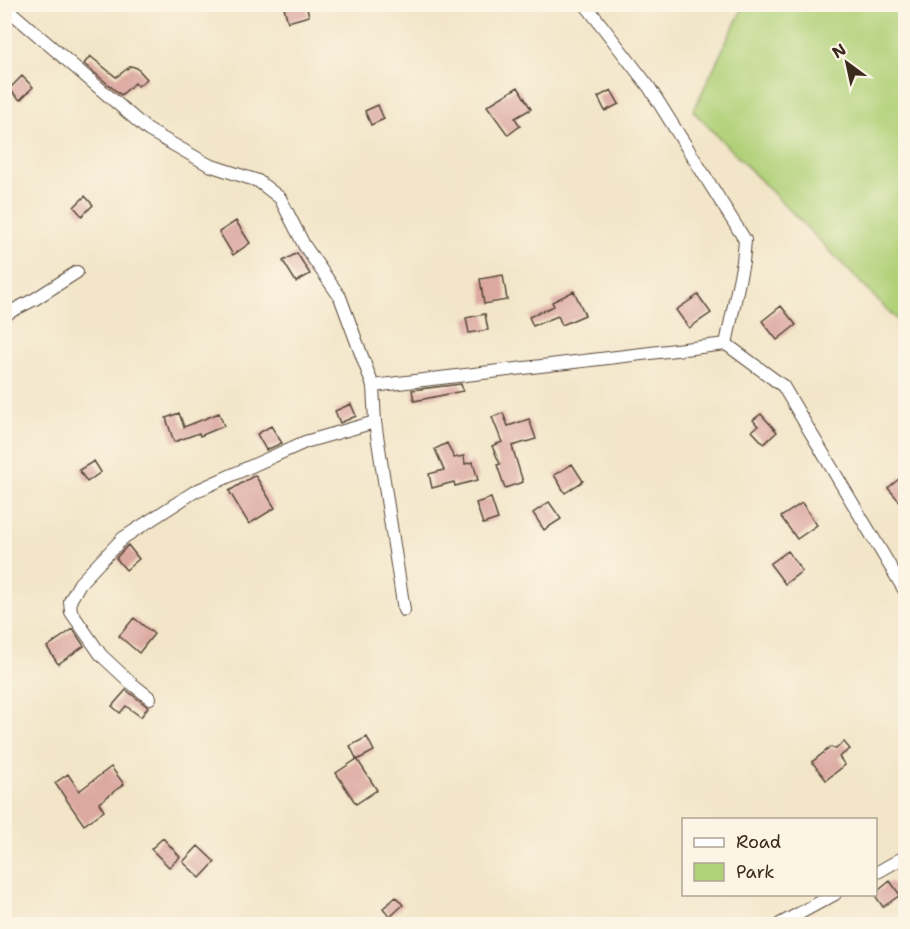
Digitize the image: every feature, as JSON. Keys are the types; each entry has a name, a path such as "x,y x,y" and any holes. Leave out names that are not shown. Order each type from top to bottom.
{"street":[{"path":"585,4 649,87 745,240 743,262 726,344"},
{"path":"4,6 148,130 209,165 258,181 280,198 304,245 340,297 373,386 375,422 404,610"},
{"path":"4,315 35,299 77,272"},
{"path":"373,386 726,344 783,386 906,593"},
{"path":"150,698 101,655 71,612 70,601 80,583 123,538 194,492 305,442 375,422"},
{"path":"877,872 906,856"},
{"path":"780,924 831,896"}],"green space":[{"path":"744,5 905,5 905,328 693,111"}],"building":[{"path":"283,4 306,4 309,16 288,22"},
{"path":"90,56 116,77 131,66 137,68 147,79 138,86 135,83 121,95 84,64"},
{"path":"22,76 33,87 20,100 9,89"},
{"path":"518,87 531,109 515,118 520,126 508,135 487,106"},
{"path":"611,90 619,104 605,111 598,97"},
{"path":"378,105 384,119 371,125 365,111"},
{"path":"85,196 93,205 82,216 74,207"},
{"path":"236,221 250,243 233,255 219,232"},
{"path":"297,253 310,274 296,282 283,261"},
{"path":"503,275 507,300 484,304 480,279"},
{"path":"574,291 585,315 562,325 558,316 533,326 529,317 554,306 552,302"},
{"path":"698,295 711,313 689,328 676,310"},
{"path":"781,306 796,325 777,340 762,321"},
{"path":"485,314 488,330 469,333 466,318"},
{"path":"461,384 463,391 414,401 412,390"},
{"path":"351,404 356,416 340,423 335,411"},
{"path":"179,413 184,427 219,413 224,426 200,436 199,433 174,442 166,418"},
{"path":"503,413 508,426 529,419 536,439 512,446 523,482 505,488 497,465 500,464 492,446 502,442 492,417"},
{"path":"761,414 777,432 764,444 752,431 758,426 753,420"},
{"path":"271,426 282,443 266,450 257,434"},
{"path":"447,443 454,458 464,456 465,464 473,462 478,480 455,486 454,482 432,488 429,474 444,470 435,449"},
{"path":"94,461 101,472 87,482 79,470"},
{"path":"572,464 583,481 565,493 554,475"},
{"path":"906,473 906,509 888,488"},
{"path":"255,475 275,508 249,524 229,491"},
{"path":"491,498 498,519 483,524 476,503"},
{"path":"549,502 561,519 544,530 533,513"},
{"path":"802,503 817,525 797,539 781,517"},
{"path":"128,545 139,559 126,570 116,558"},
{"path":"788,551 802,571 785,584 770,564"},
{"path":"134,618 154,634 139,653 119,636"},
{"path":"73,629 84,646 58,664 47,647"},
{"path":"126,690 148,707 141,717 126,706 120,713 112,706"},
{"path":"367,737 374,751 357,760 350,746"},
{"path":"844,742 850,749 839,757 845,765 826,780 812,762 831,747 835,749"},
{"path":"357,759 377,790 356,804 336,773"},
{"path":"111,767 124,784 99,803 104,811 84,825 55,783 68,774 79,791"},
{"path":"163,838 180,857 169,867 151,849"},
{"path":"198,846 215,862 200,878 183,862"},
{"path":"890,881 900,895 883,907 875,896 877,892"},
{"path":"396,897 403,905 390,917 383,908"}]}
